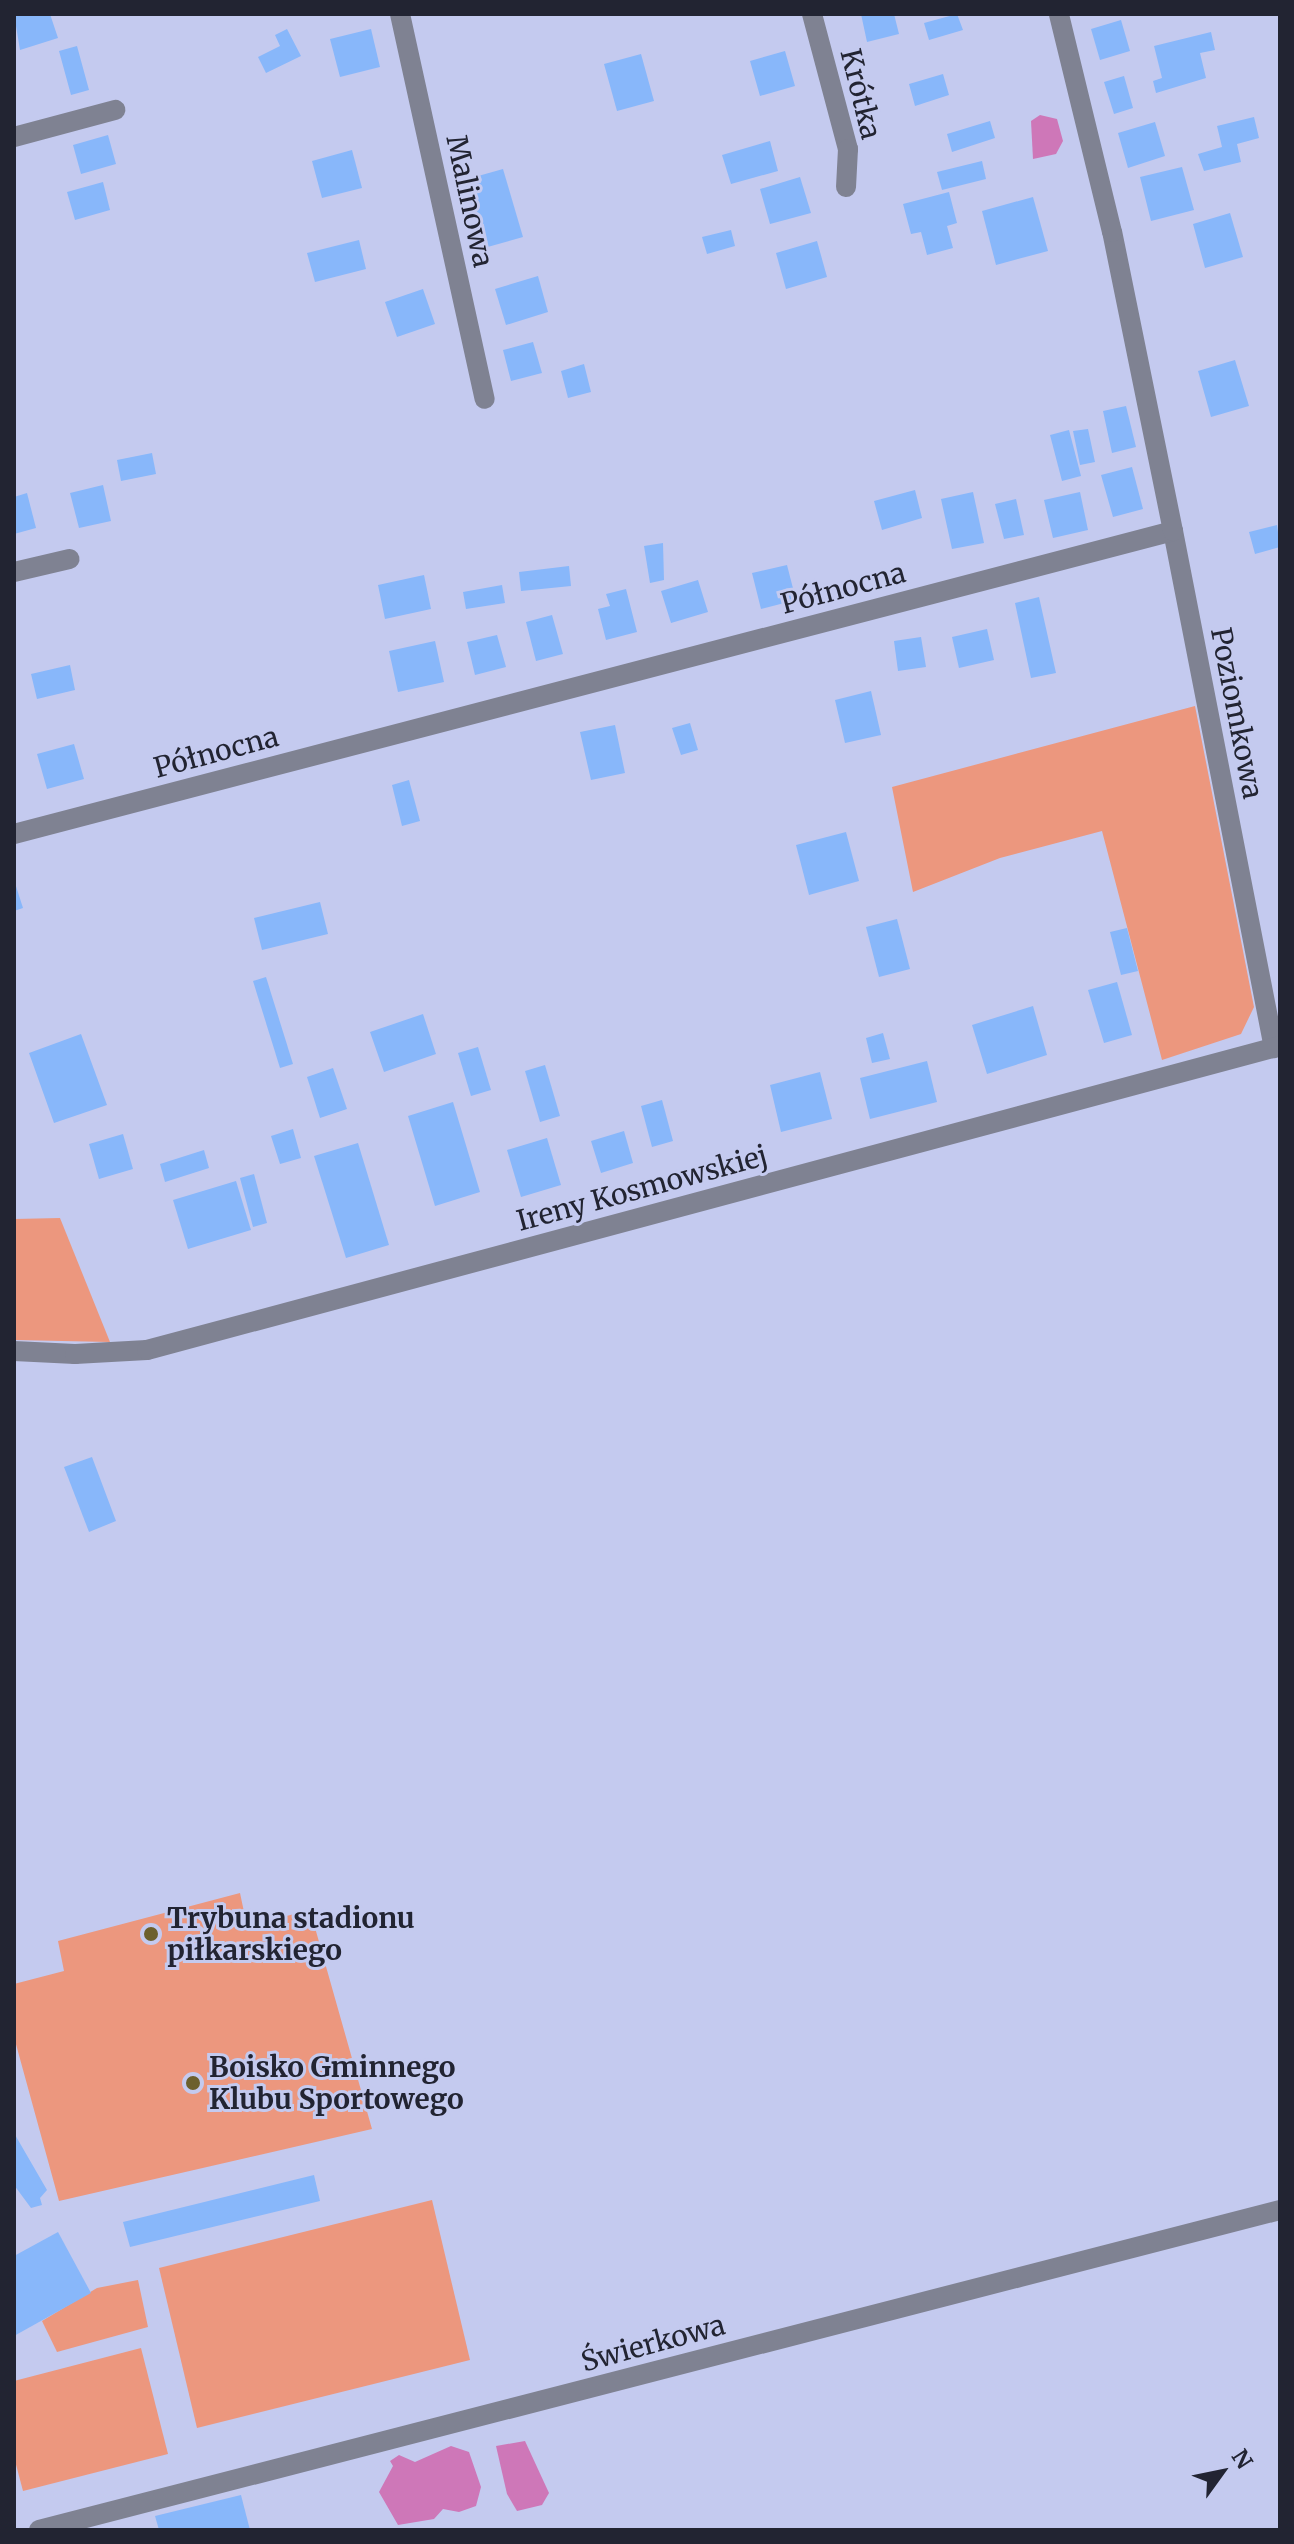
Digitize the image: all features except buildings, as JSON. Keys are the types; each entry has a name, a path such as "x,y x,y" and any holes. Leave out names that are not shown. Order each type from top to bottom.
{"street":[{"name":"Malinowa","path":"400,14 485,399"},
{"name":"Krótka","path":"812,14 848,149 846,187"},
{"path":"1059,14 1112,232 1173,531"},
{"path":"14,137 115,110"},
{"name":"Północna","path":"14,834 1173,531"},
{"name":"Poziomkowa","path":"1173,531 1277,1047"},
{"path":"14,572 70,559"},
{"name":"Ireny Kosmowskiej","path":"14,1351 75,1354 147,1350 1277,1047"},
{"name":"Świerkowa","path":"39,2530 1280,2210"}],"shaded area":[{"path":"1040,115 1057,119 1063,141 1056,154 1033,159 1031,121"},
{"path":"1195,706 1254,1007 1241,1034 1162,1060 1102,831 1000,858 913,892 892,787"},
{"path":"60,1218 110,1342 14,1340 14,1219"},
{"name":"Boisko Gminnego Klubu Sportowego","path":"240,1893 247,1926 310,1910 372,2129 59,2201 14,2037 14,1984 64,1971 58,1941"},
{"path":"432,2200 470,2360 197,2428 159,2268"},
{"path":"138,2280 148,2327 57,2352 42,2321 97,2288"},
{"path":"141,2348 168,2454 23,2491 14,2457 14,2381"},
{"path":"525,2441 549,2493 542,2505 517,2511 507,2494 496,2446"},
{"path":"451,2446 469,2452 481,2487 476,2506 459,2512 443,2509 434,2519 398,2525 379,2492 393,2466 390,2461 399,2455 415,2462"}],"place":[{"name":"Trybuna stadionu piłkarskiego","path":"151,1934"},
{"name":"Boisko Gminnego Klubu Sportowego","path":"193,2083"}]}
